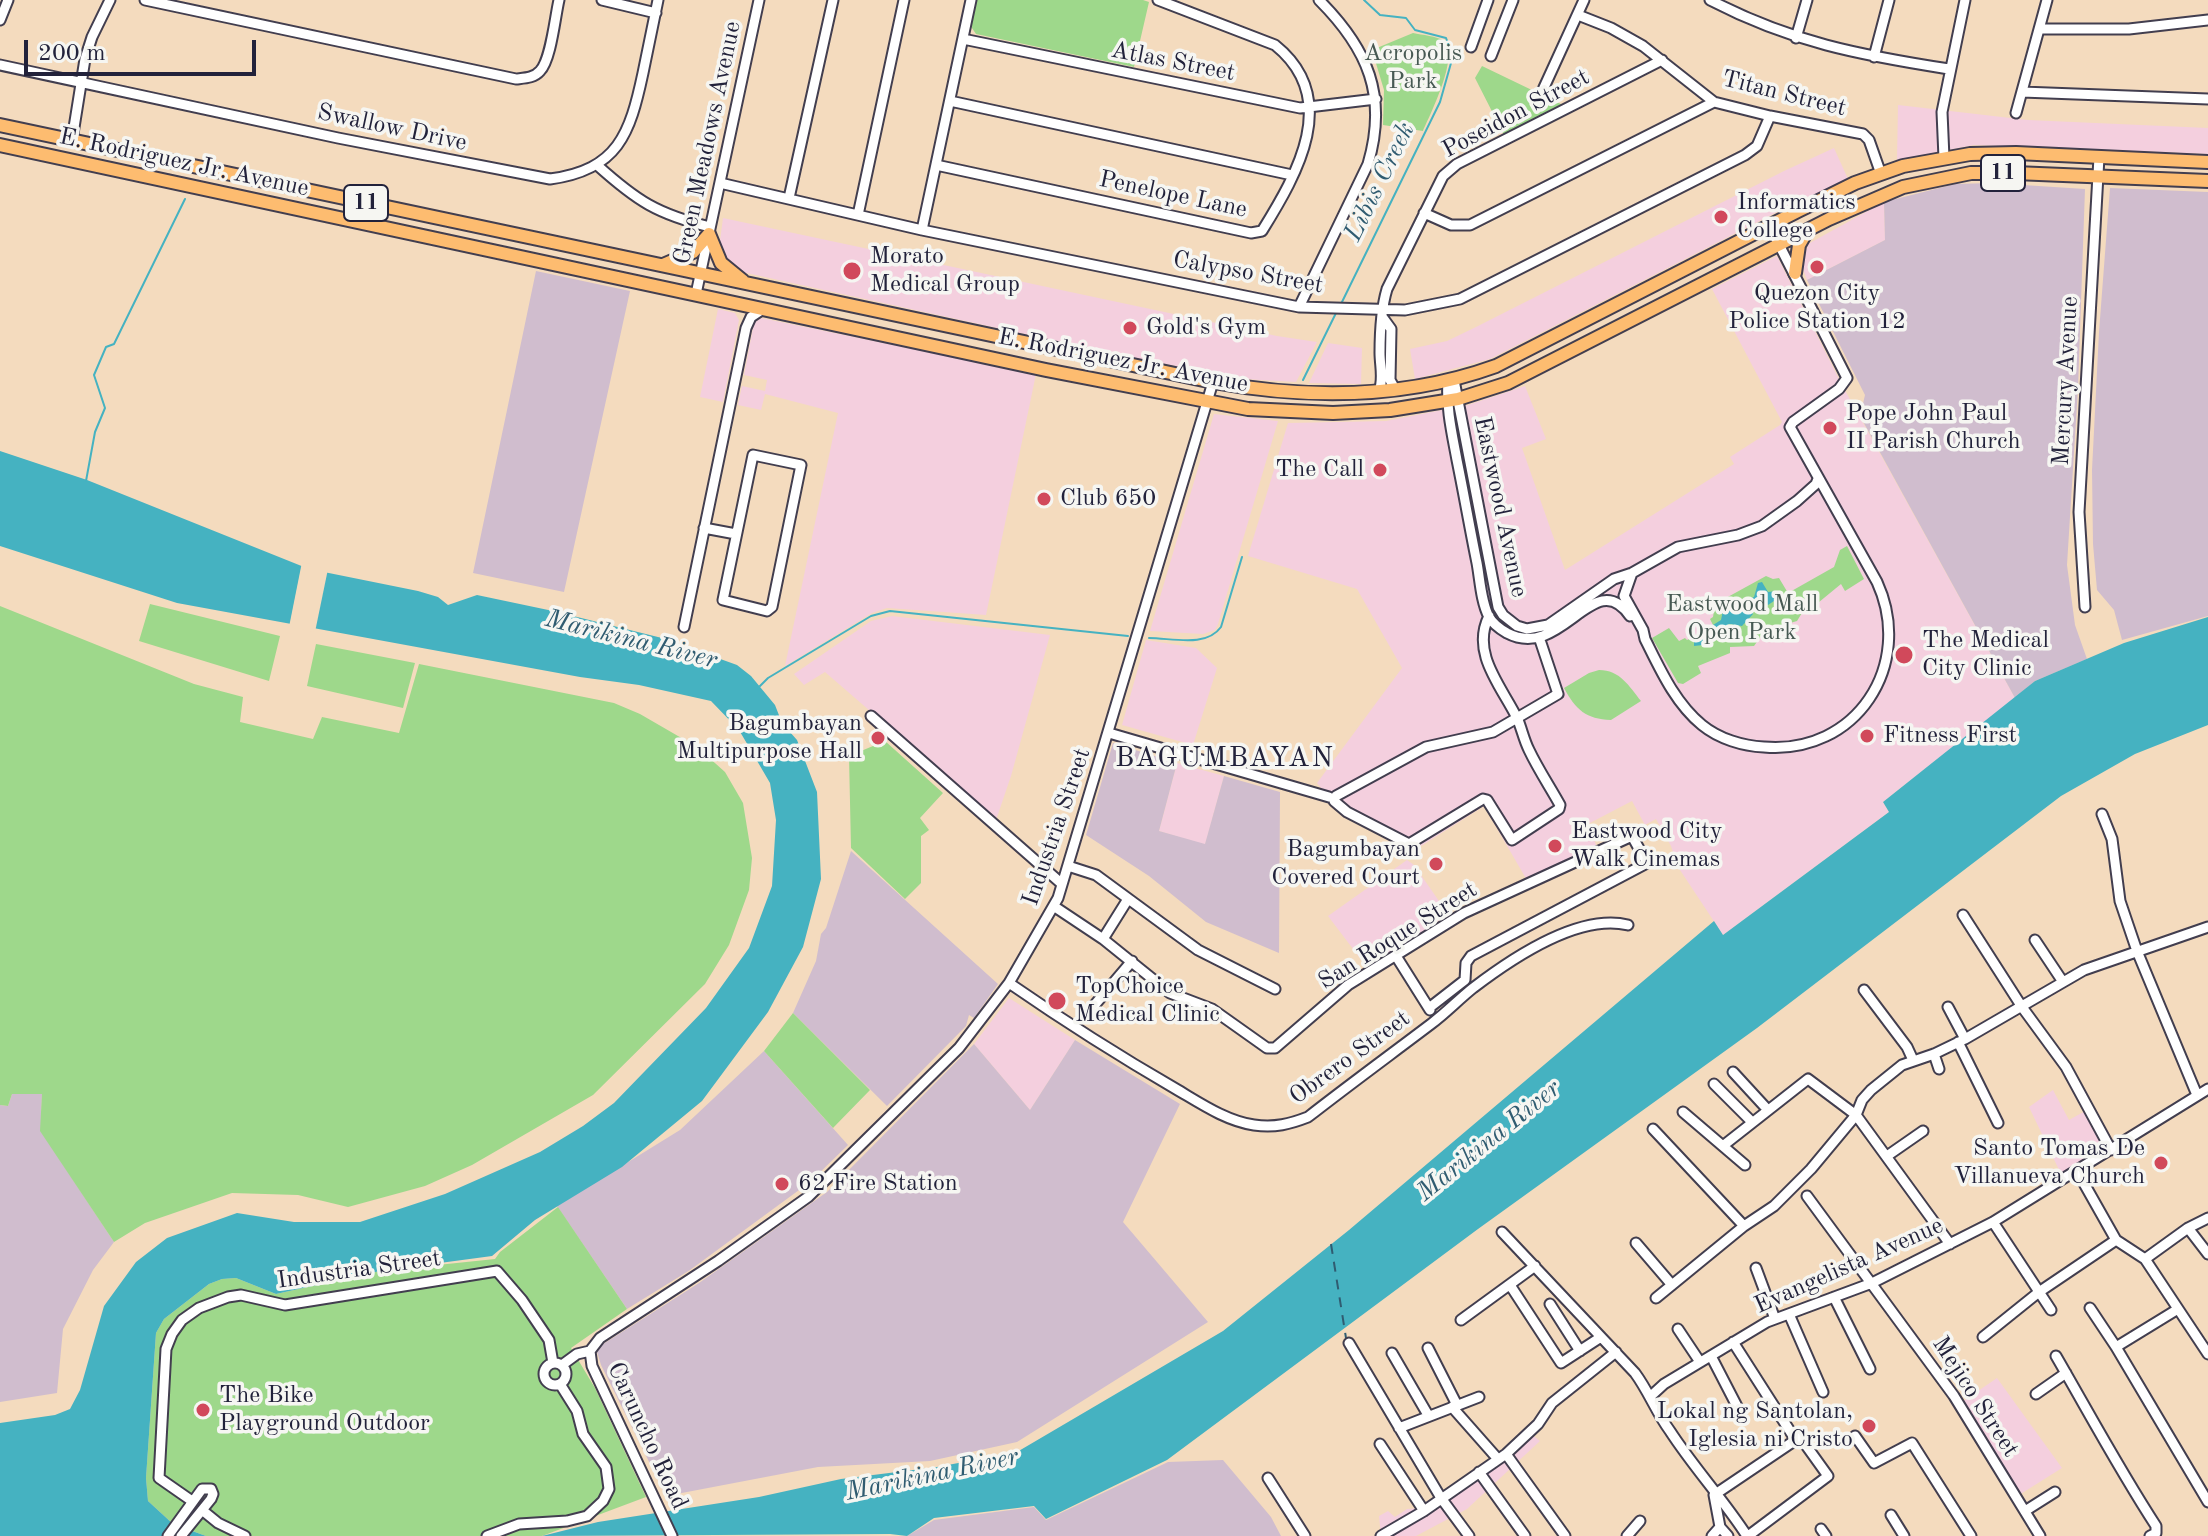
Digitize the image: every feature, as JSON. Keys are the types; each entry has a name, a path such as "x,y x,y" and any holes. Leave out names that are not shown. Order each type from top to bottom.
{"main road":[{"name":"E. Rodriguez Jr. Avenue","path":"0,125 1213,382 1298,392 1395,389 1451,380 1496,366 1769,225 1855,183 1903,166 1944,158 2016,153 2208,162"},
{"name":"E. Rodriguez Jr. Avenue","path":"0,145 1031,367 1207,402 1288,412 1354,413 1451,404 1508,383 1876,197 1938,178 1971,173 2015,173 2208,181"},
{"path":"465,245 470,225"},
{"path":"659,266 682,259 702,244 710,227"},
{"path":"710,227 721,263 749,285"},
{"path":"1795,273 1799,245 1808,230"},
{"path":"1646,287 1657,307"}],"street":[{"path":"0,20 8,0"},
{"path":"72,140 81,81 92,37 110,0"},
{"path":"145,0 516,79 539,73 545,64 559,0"},
{"path":"602,0 656,13"},
{"name":"Swallow Drive","path":"0,65 550,179 570,176 597,165 618,146 633,119 658,0"},
{"name":"Green Meadows Avenue","path":"696,294 759,0"},
{"path":"789,198 833,0"},
{"path":"858,215 904,0"},
{"path":"922,230 971,0"},
{"name":"Penelope Lane","path":"936,165 1258,233 1264,228 1292,175 1308,137 1310,107 1298,70 1275,45 1158,0"},
{"path":"1299,307 1368,164 1375,140 1376,99 1369,71 1358,47 1340,21 1319,0"},
{"path":"1471,47 1488,0"},
{"path":"1491,56 1513,0"},
{"path":"1541,94 1584,0"},
{"path":"1710,0 1725,4 1796,38 1874,57 1949,69"},
{"path":"1796,38 1807,0"},
{"path":"1874,57 1889,0"},
{"path":"1944,158 1941,112 1965,0"},
{"path":"2016,113 2047,0"},
{"name":"Titan Street","path":"1578,15 1611,28 1643,46 1714,102 1863,134 1869,140 1881,174"},
{"path":"2040,29 2129,29 2208,20"},
{"name":"Atlas Street","path":"963,39 1300,108 1376,99"},
{"name":"Poseidon Street","path":"1379,391 1382,314 1387,289 1443,176 1449,169 1662,60"},
{"path":"2022,92 2208,99"},
{"path":"950,101 1292,175"},
{"path":"1424,213 1451,225 1470,225 1714,102"},
{"name":"Calypso Street","path":"720,183 922,230 1299,307 1382,314 1460,299 1745,155 1757,146 1770,116"},
{"name":"Mercury Avenue","path":"2085,607 2079,512 2099,157"},
{"path":"597,165 641,202 671,217 710,227"},
{"path":"1333,798 1426,747 1493,732 1558,694 1539,637 1560,628 1594,602 1605,599 1623,608 1645,639 1669,685 1690,713 1702,725 1730,740 1757,747 1786,747 1819,739 1843,725 1870,700 1887,663 1890,631 1881,592 1790,427 1839,389 1847,378 1769,225"},
{"path":"738,302 743,310 746,328"},
{"path":"684,627 746,328 751,317 765,308"},
{"path":"1382,314 1391,329 1390,380 1395,389"},
{"name":"Eastwood Avenue","path":"1451,380 1460,474 1489,616 1510,634 1522,638 1539,637"},
{"name":"Industria Street","path":"194,1510 159,1478 158,1467 166,1349 182,1320 212,1302 241,1295 285,1305 497,1271 522,1300 549,1340 557,1364 590,1351 600,1338 718,1261 808,1197 959,1048 1009,983 1055,907 1213,382"},
{"name":"Eastwood Avenue","path":"1451,404 1471,472 1498,607 1517,626 1538,628 1548,625 1608,583 1684,545 1724,539 1755,529 1773,519 1807,492 1818,479"},
{"path":"751,451 805,462 772,607 767,611 719,603 736,534 751,451"},
{"path":"1460,474 1471,472"},
{"path":"1807,492 1829,498"},
{"path":"1468,522 1480,520"},
{"path":"704,528 736,534"},
{"path":"1632,573 1624,596 1645,639"},
{"path":"1605,599 1609,592 1608,583"},
{"path":"1109,733 1333,798 1347,812 1409,844 1485,798 1512,840 1560,807 1528,748 1517,717 1496,683 1483,648 1482,629 1489,616 1493,613 1503,615"},
{"path":"871,716 1062,884"},
{"path":"2102,814 2112,839 2120,901 2137,951 2197,1095"},
{"name":"San Roque Street","path":"1055,907 1103,939 1170,993 1212,1009 1267,1048 1280,1045 1348,985 1464,913 1632,836 1647,863 1471,956 1466,963 1465,980 1429,1008"},
{"path":"1068,866 1096,875 1198,950 1275,989"},
{"path":"1103,939 1128,899"},
{"path":"1963,915 2022,1007 2066,1067 2111,1150"},
{"name":"Obrero Street","path":"1009,983 1117,1056 1198,1102 1226,1116 1265,1126 1290,1124 1308,1117 1437,1020 1472,989 1549,941 1587,926 1628,925"},
{"path":"1656,1298 1744,1226 1774,1206 1811,1169 1856,1115 1862,1100 1871,1090 1902,1065 1962,1041 2084,970 2208,927"},
{"path":"2035,940 2063,982"},
{"path":"1396,956 1437,1020"},
{"path":"1092,1008 1132,961"},
{"path":"1864,990 1902,1039 1913,1060"},
{"path":"1948,1007 1998,1123"},
{"path":"1934,1054 1939,1069"},
{"path":"1733,1072 1767,1109"},
{"path":"1724,1145 1808,1079 1856,1115 1950,1244"},
{"path":"1714,1084 1752,1122"},
{"name":"Evangelista Avenue","path":"1652,1395 1664,1384 1775,1319 1872,1283 1993,1222 2208,1089"},
{"path":"1683,1112 1745,1165"},
{"path":"1653,1129 1744,1226"},
{"path":"1887,1156 1923,1131"},
{"path":"2077,1171 2116,1240 2145,1259 2208,1354"},
{"name":"Mejico Street","path":"1807,1196 1954,1396 2040,1536"},
{"path":"2145,1259 2188,1228 2208,1218"},
{"path":"1993,1222 2051,1310"},
{"path":"2188,1228 2208,1254"},
{"path":"1502,1232 1616,1352 1652,1395 1665,1425 1704,1475 1714,1495 1748,1536 1828,1476 1800,1437 1714,1495"},
{"path":"1983,1337 2039,1292 2116,1240"},
{"path":"1636,1243 1672,1285"},
{"path":"1461,1320 1535,1266"},
{"path":"1756,1268 1775,1319"},
{"path":"1510,1285 1561,1363 1601,1337"},
{"path":"1834,1297 1870,1369"},
{"path":"1550,1304 1580,1351"},
{"path":"2090,1308 2208,1502"},
{"path":"2116,1347 2178,1309"},
{"path":"1789,1314 1823,1392"},
{"path":"1678,1329 1700,1362"},
{"path":"1733,1342 1795,1439"},
{"path":"1349,1343 1441,1498 1469,1536"},
{"path":"1428,1348 1455,1406 1502,1456 1565,1536"},
{"name":"Caruncho Road","path":"590,1351 592,1366 672,1536"},
{"path":"1381,1536 1424,1511 1502,1456 1538,1424 1552,1403 1616,1352"},
{"path":"1392,1353 1428,1415"},
{"path":"1711,1356 1741,1414"},
{"path":"2056,1356 2111,1455 2156,1526 2156,1533 2150,1536"},
{"path":"557,1364 566,1376 560,1384 552,1385 545,1377 545,1369 557,1364"},
{"path":"2036,1394 2066,1373"},
{"path":"487,1536 519,1524 567,1521 587,1516 603,1501 609,1489 606,1467 583,1434 577,1411 560,1384"},
{"path":"1399,1428 1479,1397"},
{"path":"1855,1436 1874,1463 1912,1443 1971,1536"},
{"path":"1380,1444 1424,1511"},
{"path":"1479,1472 1525,1536"},
{"path":"1268,1478 1305,1536"},
{"path":"2025,1511 2055,1492"},
{"path":"1714,1495 1720,1527 1728,1536"},
{"path":"168,1536 194,1510"},
{"path":"181,1536 194,1510"},
{"path":"194,1510 245,1536"},
{"path":"1891,1515 1904,1536"},
{"path":"1627,1536 1640,1521"},
{"path":"1712,1536 1720,1527"}],"shaded area":[{"path":"1898,105 2028,120 2208,128 2208,154 1974,145 1897,160"},
{"path":"1834,148 1848,179 1775,213 1490,359 1415,379 1410,349 1447,341"},
{"path":"1992,183 2085,189 2078,388 2067,565 2075,625 2087,659 2035,681 2015,698 1860,416 1865,395 1807,280 1885,240 1884,202 1955,184"},
{"path":"2110,188 2208,192 2208,616 2122,640 2114,610 2097,590 2093,544 2092,470"},
{"path":"1884,202 1885,240 1807,280 1801,264 1808,244"},
{"path":"723,218 1317,342 1296,382 1243,379 1134,358 742,272 727,263 719,248"},
{"path":"1777,256 1841,383 2015,698 1883,802 1889,812 1723,935 1678,867 1656,819 1645,825 1632,801 1588,824 1598,850 1528,882 1484,806 1410,853 1341,812 1317,783 1402,668 1357,589 1248,556 1288,423 1386,421 1468,405 1525,386 1546,439 1522,448 1565,570 1734,464 1730,457 1780,425 1782,422 1712,289"},
{"path":"536,271 630,291 564,592 473,573"},
{"path":"718,309 735,313 739,320 723,402 700,397"},
{"path":"761,318 1036,374 986,615 887,608 872,613 785,666 838,413 765,394 761,410 738,405 742,386 765,391 767,380 744,375 754,323"},
{"path":"1328,343 1362,348 1361,384 1309,383"},
{"path":"1214,414 1278,421 1215,630 1203,634 1150,631"},
{"path":"892,616 1050,635 996,820 825,672 804,685 794,674 871,621"},
{"path":"1146,640 1196,648 1217,668 1193,745 1122,725"},
{"path":"1113,743 1177,763 1159,831 1205,844 1224,776 1280,792 1279,953 1206,922 1149,876 1086,835"},
{"path":"1177,763 1224,776 1205,845 1159,831"},
{"path":"851,851 998,984 974,1018 969,1015 966,1026 887,1106 793,1013 816,961 821,934 826,928"},
{"path":"1407,860 1414,865 1448,914 1369,970 1328,916"},
{"path":"1009,998 1075,1040 1030,1110 974,1044"},
{"path":"1075,1040 1180,1104 1123,1222 1208,1322 1017,1442 930,1461 818,1467 666,1496 601,1365 597,1352 600,1346 699,1283 827,1192 974,1044 1030,1110"},
{"path":"764,1051 848,1145 810,1182 690,1270 627,1309 557,1206 680,1130"},
{"path":"2053,1090 2069,1120 2087,1110 2108,1146 2061,1174 2029,1107"},
{"path":"12,1094 42,1094 41,1131 114,1242 93,1270 63,1329 57,1393 0,1402 0,1105 8,1106"},
{"path":"1997,1378 2062,1468 2019,1495 1962,1402"},
{"path":"1526,1430 1540,1441 1467,1509 1416,1536 1381,1536 1379,1516 1388,1511 1395,1517 1407,1509 1422,1508 1499,1455"},
{"path":"1223,1460 1271,1517 1281,1536 907,1536 934,1520 1034,1507 1046,1520 1168,1462"}],"green space":[{"path":"975,0 1149,2 1134,67 976,34 970,25"},
{"name":"Acropolis Park","path":"1413,33 1441,39 1448,48 1442,85 1423,131 1383,125 1384,90 1372,50"},
{"path":"1482,66 1563,105 1504,135 1475,78"},
{"name":"Eastwood Mall Open Park","path":"1847,546 1864,579 1845,591 1841,584 1813,607 1808,603 1797,621 1780,626 1769,625 1754,646 1730,647 1730,653 1698,666 1701,673 1683,684 1678,683 1652,638 1669,628 1679,641 1687,640 1713,625 1710,619 1715,604 1766,576 1779,578 1788,593 1834,567 1840,550"},
{"path":"150,604 280,636 269,681 139,641"},
{"path":"0,606 194,684 243,697 240,722 313,739 322,717 399,733 419,664 614,703 640,714 697,747 725,772 743,803 752,858 749,890 729,945 705,984 593,1095 472,1165 425,1186 348,1207 298,1195 232,1193 145,1223 114,1242 40,1131 42,1094 12,1094 8,1106 0,1105"},
{"path":"316,644 415,663 403,708 307,686"},
{"path":"1599,670 1618,676 1641,701 1611,720 1595,718 1583,712 1564,688"},
{"path":"885,741 943,793 920,818 929,830 921,836 921,883 905,899 851,848 849,756"},
{"path":"793,1013 870,1090 833,1128 764,1051"},
{"path":"558,1207 627,1309 571,1348 595,1388 646,1497 542,1536 206,1536 173,1524 148,1501 146,1478 156,1333 164,1319 209,1284 236,1278 276,1294 380,1271 495,1259"}],"water":[{"name":"Marikina River","path":"0,451 87,480 309,569 418,591 438,597 448,605 477,595 553,611 662,638 737,665 751,676 775,705 782,723 797,740 817,792 821,879 803,947 768,1012 702,1101 622,1167 535,1220 492,1256 380,1271 276,1294 236,1278 222,1279 209,1284 164,1319 156,1333 146,1478 148,1501 173,1524 206,1536 0,1536 0,1423 55,1415 70,1409 80,1390 104,1306 136,1262 167,1238 237,1213 294,1222 360,1222 445,1194 540,1152 614,1103 706,1008 749,948 772,886 776,820 770,783 739,730 711,701 639,685 580,677 177,603 0,546"},
{"path":"1762,582 1768,592 1778,591 1780,597 1768,605 1756,600 1751,608 1753,614 1742,626 1729,624 1703,645 1694,646 1694,637 1721,620 1725,601 1741,602 1754,597 1758,583"},
{"name":"Marikina River","path":"2208,617 2208,725 2135,754 2061,796 1757,1028 1478,1229 1167,1460 1046,1519 1034,1506 934,1518 907,1536 542,1536 598,1522 759,1497 841,1479 937,1467 1017,1452 1223,1331 1349,1230 1714,921 1723,935 1889,812 1883,802 2035,681 2124,643"}],"pier":[{"path":"302,562 328,569 315,632 289,627"}],"waterway":[{"name":"Libis Creek","path":"1341,304 1440,102 1453,56 1446,38 1415,30 1406,18 1380,15 1364,0"},
{"path":"86,481 95,432 105,408 94,375 106,347 114,344 185,199"},
{"name":"Libis Creek","path":"1303,380 1336,313"},
{"name":"Libis Creek","path":"1149,638 1198,640 1215,634 1221,627 1242,557"},
{"name":"Libis Creek","path":"760,686 768,678 871,616 890,611 1128,636"}],"ferry route":[{"path":"1331,1244 1346,1338"}],"place":[{"name":"Informatics College","path":"1721,217"},
{"name":"Quezon City Police Station 12","path":"1817,267"},
{"name":"Morato Medical Group","path":"852,271"},
{"name":"Gold's Gym","path":"1130,328"},
{"name":"Pope John Paul II Parish Church","path":"1830,428"},
{"name":"The Call","path":"1380,470"},
{"name":"Club 650","path":"1044,499"},
{"name":"The Medical City Clinic","path":"1904,655"},
{"name":"Fitness First","path":"1867,736"},
{"name":"Bagumbayan Multipurpose Hall","path":"878,738"},
{"name":"Eastwood City Walk Cinemas","path":"1555,846"},
{"name":"Bagumbayan Covered Court","path":"1436,864"},
{"name":"TopChoice Medical Clinic","path":"1057,1001"},
{"name":"Santo Tomas De Villanueva Church","path":"2161,1163"},
{"name":"62 Fire Station","path":"782,1184"},
{"name":"The Bike Playground Outdoor","path":"203,1410"},
{"name":"Lokal ng Santolan, Iglesia ni Cristo","path":"1869,1426"}],"district":[{"name":"BAGUMBAYAN","path":"1225,759"}]}
